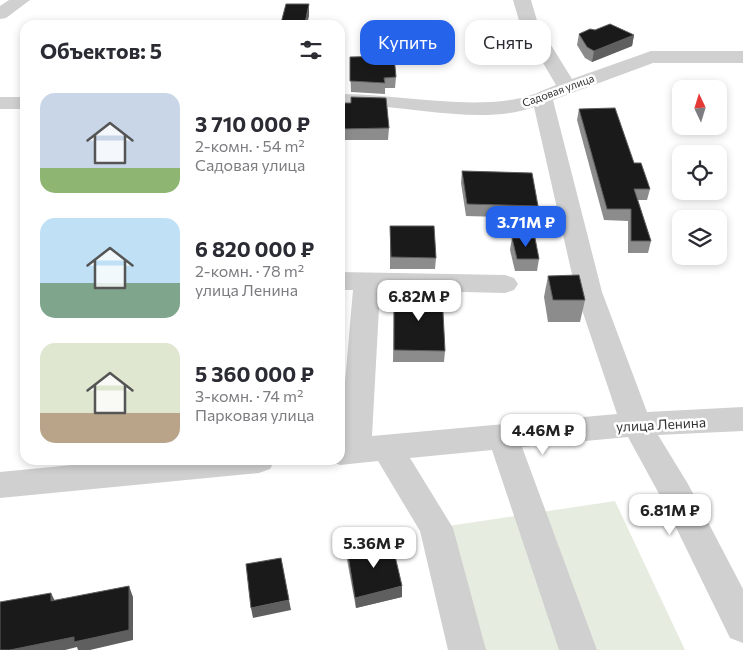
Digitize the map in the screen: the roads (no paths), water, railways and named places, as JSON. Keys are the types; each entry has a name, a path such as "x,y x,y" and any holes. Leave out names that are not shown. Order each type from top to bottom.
{"street":[{"path":"0,14 22,0"},
{"path":"522,0 529,24 567,87"},
{"name":"Садовая улица","path":"345,100 372,100 471,109 520,105 650,57 743,57"},
{"path":"542,96 589,292 636,424 676,494 742,623"},
{"path":"0,103 20,103"},
{"path":"467,650 436,528 361,450 354,281 505,284"},
{"name":"улица Ленина","path":"361,450 636,424 743,419"},
{"path":"503,437 578,650"},
{"path":"0,484 206,465"}]}
